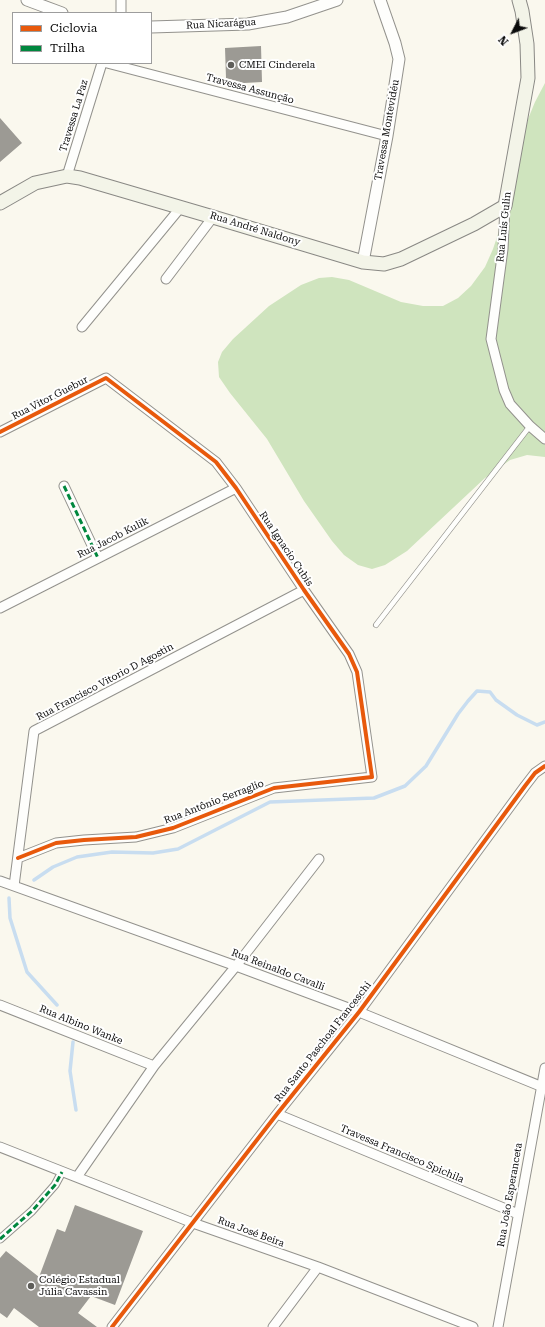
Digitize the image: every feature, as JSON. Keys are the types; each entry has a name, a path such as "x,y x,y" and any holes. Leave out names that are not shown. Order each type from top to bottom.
{"main road":[{"name":"Rua Luís Gulin","path":"505,206 528,78 527,44 519,0"},
{"name":"Rua André Naldony","path":"0,203 35,183 67,176 80,178 363,262 384,264 401,259 474,224 505,206"}],"street":[{"path":"27,0 59,12"},
{"path":"121,0 121,12"},
{"name":"Rua Nicarágua","path":"152,27 248,24 287,17 337,0"},
{"name":"Travessa Montevidéu","path":"363,262 387,136 399,59 380,0"},
{"name":"Travessa La Paz","path":"67,176 102,64"},
{"name":"Travessa Assunção","path":"111,64 387,136"},
{"name":"Rua Luís Gulin","path":"505,206 503,249 491,339 504,390 510,404 530,426 545,439"},
{"path":"82,327 181,207"},
{"path":"166,279 213,217"},
{"name":"Rua Vitor Guebur","path":"0,432 106,378"},
{"name":"Rua Ignacio Cubis","path":"106,378 216,462 236,488 349,654 357,672 372,777"},
{"path":"64,486 98,558"},
{"name":"Rua Jacob Kulik","path":"0,608 236,488"},
{"name":"Rua Francisco Vitorio D Agostin","path":"14,886 34,731 304,590"},
{"name":"Rua Santo Paschoal Franceschi","path":"112,1327 277,1114 359,1012 525,786 536,773 545,766"},
{"name":"Rua Antônio Serraglio","path":"18,858 56,843 136,837 173,828 274,788 372,777"},
{"path":"77,1178 154,1066 236,966 319,858"},
{"name":"Rua Reinaldo Cavalli","path":"0,881 359,1012 543,1087"},
{"name":"Rua Albino Wanke","path":"0,1005 154,1066"},
{"name":"Rua João Esperanceta","path":"498,1327 543,1087 545,1068"},
{"name":"Travessa Francisco Spichila","path":"277,1114 518,1214"},
{"name":"Rua José Beira","path":"0,1147 193,1223 318,1267 473,1327"},
{"path":"0,1239 32,1211 55,1185 62,1172"},
{"path":"273,1327 318,1267"}],"lane":[{"path":"376,625 530,426"}],"green space":[{"path":"545,83 545,457 527,455 510,460 485,478 407,551 385,565 372,569 358,565 344,555 332,541 304,501 267,439 219,377 218,362 222,352 233,339 269,306 301,285 319,278 332,277 349,280 401,302 423,306 443,306 458,298 471,286 485,267 493,249 509,201 528,119"}],"building":[{"path":"261,46 262,82 244,83 226,78 225,48"},
{"path":"0,118 22,143 0,162"},
{"path":"75,1205 143,1231 115,1305 91,1296 78,1313 97,1327 39,1327 14,1308 7,1318 0,1313 0,1258 6,1251 39,1277 57,1229 65,1232"}],"waterway":[{"path":"34,880 53,867 77,857 112,852 153,853 178,849 270,802 374,798 405,786 426,766 458,714 477,691 490,692 496,700 517,715 537,725 545,722"},
{"path":"9,898 10,918 27,972 57,1005"},
{"path":"73,1042 70,1071 76,1110"}],"marked path":[{"path":"64,486 98,558"},
{"path":"0,1239 32,1211 55,1185 62,1172"}],"cycle path":[{"path":"0,432 106,378 216,462 236,488 349,654 357,672 372,777 274,788 173,828 136,837 56,843 18,858"},
{"path":"112,1327 277,1114 359,1012 535,773 545,766"}],"place":[{"name":"CMEI Cinderela","path":"231,65"},
{"name":"Colégio Estadual Júlia Cavassin","path":"31,1286"}]}
